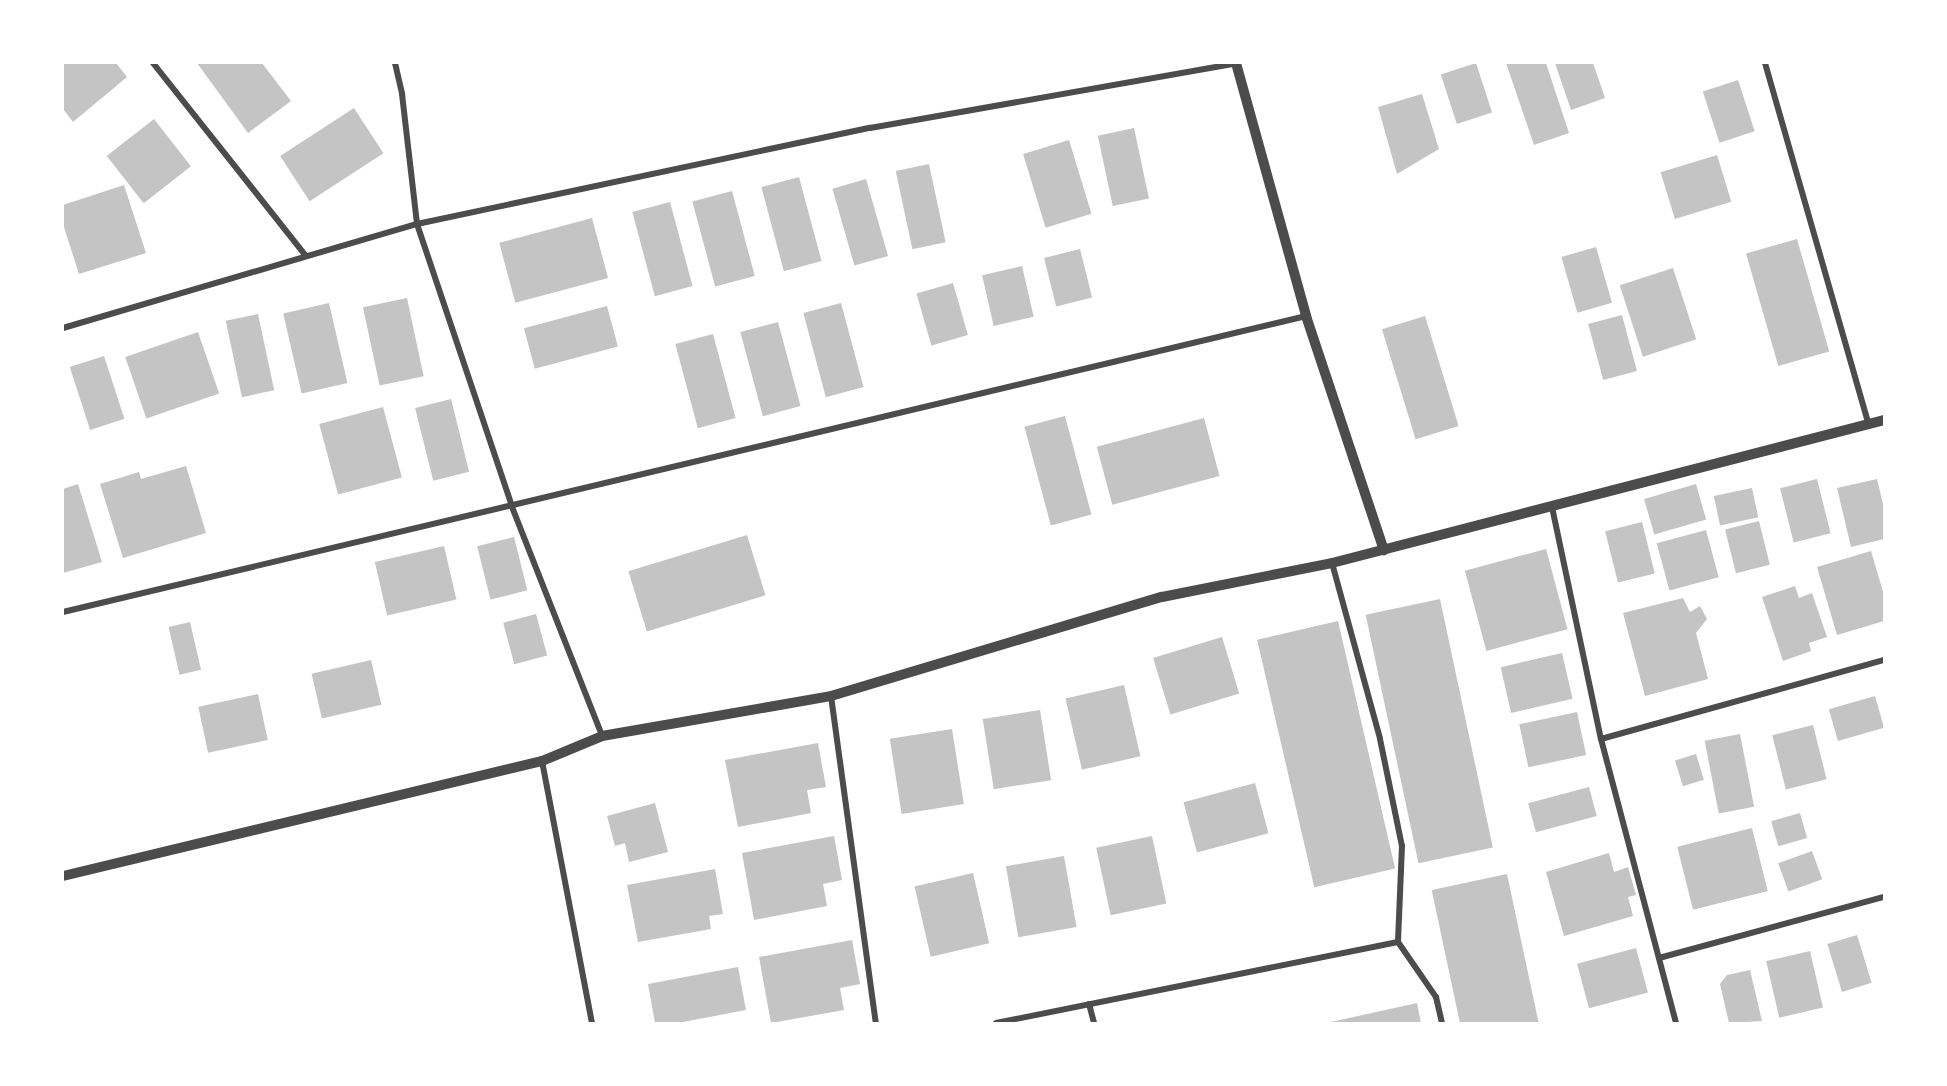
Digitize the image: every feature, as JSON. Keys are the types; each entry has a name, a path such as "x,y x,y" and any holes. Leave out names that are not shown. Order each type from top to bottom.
{"street":[{"path":"153,63 306,256"},
{"path":"395,63 402,94 417,224 512,507 602,736"},
{"path":"63,328 417,224 870,128 1237,63 1306,316 1384,550"},
{"path":"1765,63 1869,426"},
{"path":"63,612 512,507 1306,316"},
{"path":"63,876 542,761 602,736 831,696 1162,597 1332,563 1869,426 1884,420"},
{"path":"1552,507 1601,739 1676,1023"},
{"path":"1332,563 1380,739 1402,846 1398,942 1436,997 1442,1023"},
{"path":"1601,739 1884,660"},
{"path":"831,696 876,1023"},
{"path":"542,761 592,1023"},
{"path":"1659,958 1884,897"},
{"path":"996,1023 1398,942"},
{"path":"1089,1004 1094,1023"}],"building":[{"path":"63,63 116,63 127,77 73,122 63,109"},
{"path":"197,63 262,63 291,101 248,133"},
{"path":"1476,63 1492,112 1457,124 1441,74"},
{"path":"1506,63 1546,63 1569,133 1534,145"},
{"path":"1555,63 1593,63 1605,98 1571,110"},
{"path":"1738,80 1755,131 1719,143 1703,91"},
{"path":"1422,94 1439,149 1397,174 1378,107"},
{"path":"354,108 383,153 310,201 280,156"},
{"path":"154,119 191,166 144,203 107,156"},
{"path":"1134,128 1149,198 1113,206 1098,136"},
{"path":"1069,140 1092,214 1046,228 1023,154"},
{"path":"1717,155 1731,202 1675,219 1661,172"},
{"path":"929,164 946,242 912,249 896,171"},
{"path":"799,177 822,261 784,271 761,187"},
{"path":"866,179 888,256 854,266 832,189"},
{"path":"124,185 146,253 79,274 63,224 63,205"},
{"path":"732,191 755,276 715,287 692,202"},
{"path":"670,202 693,286 655,296 632,212"},
{"path":"592,218 608,278 515,303 499,243"},
{"path":"1797,239 1829,351 1778,366 1746,254"},
{"path":"1596,247 1612,303 1577,313 1561,257"},
{"path":"1080,249 1092,298 1056,306 1044,258"},
{"path":"1022,266 1034,317 994,326 982,275"},
{"path":"1673,268 1696,339 1643,357 1620,285"},
{"path":"953,283 968,335 931,345 916,293"},
{"path":"407,298 424,376 380,386 363,307"},
{"path":"329,303 347,383 302,393 283,314"},
{"path":"841,303 864,387 826,397 803,313"},
{"path":"607,306 618,347 535,369 524,328"},
{"path":"258,314 274,390 242,397 226,321"},
{"path":"1622,315 1637,371 1603,380 1588,324"},
{"path":"1425,316 1459,426 1416,439 1382,329"},
{"path":"778,322 801,406 763,416 740,332"},
{"path":"198,332 219,393 146,419 125,357"},
{"path":"713,334 736,418 698,428 675,344"},
{"path":"104,356 124,419 90,430 70,367"},
{"path":"451,399 469,472 433,481 415,408"},
{"path":"383,407 402,478 338,495 319,424"},
{"path":"1065,416 1091,515 1051,525 1024,427"},
{"path":"1204,418 1220,476 1112,505 1097,447"},
{"path":"186,466 206,533 123,558 100,484 139,472 141,479"},
{"path":"1817,479 1831,533 1794,543 1780,488"},
{"path":"1877,479 1884,508 1884,539 1851,547 1837,488"},
{"path":"78,484 102,562 63,573 63,489"},
{"path":"1696,484 1706,520 1654,534 1644,499"},
{"path":"1752,488 1758,517 1720,525 1714,496"},
{"path":"1759,521 1770,565 1736,573 1725,529"},
{"path":"1642,522 1655,573 1618,583 1605,531"},
{"path":"1706,530 1719,577 1669,591 1657,543"},
{"path":"747,535 765,595 647,632 628,571"},
{"path":"514,537 527,590 490,600 477,546"},
{"path":"444,546 456,600 387,616 375,562"},
{"path":"1546,549 1567,629 1486,651 1465,571"},
{"path":"1871,551 1884,595 1884,621 1837,635 1817,567"},
{"path":"1795,586 1799,598 1812,593 1827,637 1809,643 1811,651 1783,661 1762,597"},
{"path":"1683,598 1690,612 1700,606 1707,619 1696,633 1708,679 1645,696 1623,613"},
{"path":"1440,599 1493,847 1418,863 1366,615"},
{"path":"536,614 547,656 514,664 503,623"},
{"path":"1338,621 1395,868 1314,887 1257,640"},
{"path":"190,622 201,670 180,675 169,627"},
{"path":"1222,637 1239,693 1170,714 1153,658"},
{"path":"1562,653 1573,699 1511,713 1501,667"},
{"path":"371,660 381,705 322,719 312,674"},
{"path":"1124,685 1140,756 1082,770 1066,698"},
{"path":"258,694 268,740 208,753 198,707"},
{"path":"1875,696 1884,728 1838,741 1829,709"},
{"path":"1040,710 1051,780 994,789 983,719"},
{"path":"1577,712 1586,755 1528,767 1519,724"},
{"path":"1813,725 1827,779 1786,789 1772,735"},
{"path":"952,729 964,804 902,814 890,739"},
{"path":"1740,734 1754,807 1719,814 1705,741"},
{"path":"818,743 826,787 807,790 811,813 738,827 725,760"},
{"path":"1696,754 1704,780 1683,786 1675,760"},
{"path":"1255,783 1268,833 1197,852 1184,802"},
{"path":"1589,787 1597,816 1536,832 1528,803"},
{"path":"655,803 668,852 629,862 625,843 615,846 607,816"},
{"path":"1800,813 1807,838 1778,846 1771,821"},
{"path":"1752,828 1768,891 1693,910 1677,847"},
{"path":"834,836 842,880 823,884 827,906 754,920 742,853"},
{"path":"1152,836 1166,903 1111,915 1096,848"},
{"path":"1812,851 1822,879 1788,892 1778,863"},
{"path":"1609,853 1614,872 1628,867 1636,895 1628,897 1633,916 1564,936 1546,872"},
{"path":"1064,856 1077,927 1018,937 1006,866"},
{"path":"715,869 723,914 709,916 711,929 638,942 627,885"},
{"path":"973,873 989,943 931,957 915,886"},
{"path":"1507,874 1539,1023 1460,1023 1432,890"},
{"path":"1857,935 1872,983 1842,992 1827,944"},
{"path":"852,940 860,984 840,988 844,1010 771,1023 759,957"},
{"path":"1636,948 1648,992 1589,1008 1577,964"},
{"path":"1810,951 1823,1008 1779,1018 1766,961"},
{"path":"738,967 746,1010 678,1023 655,1023 648,984"},
{"path":"1750,970 1762,1021 1729,1023 1720,984 1727,975"},
{"path":"1417,1003 1421,1023 1331,1023 1331,1022"}]}
